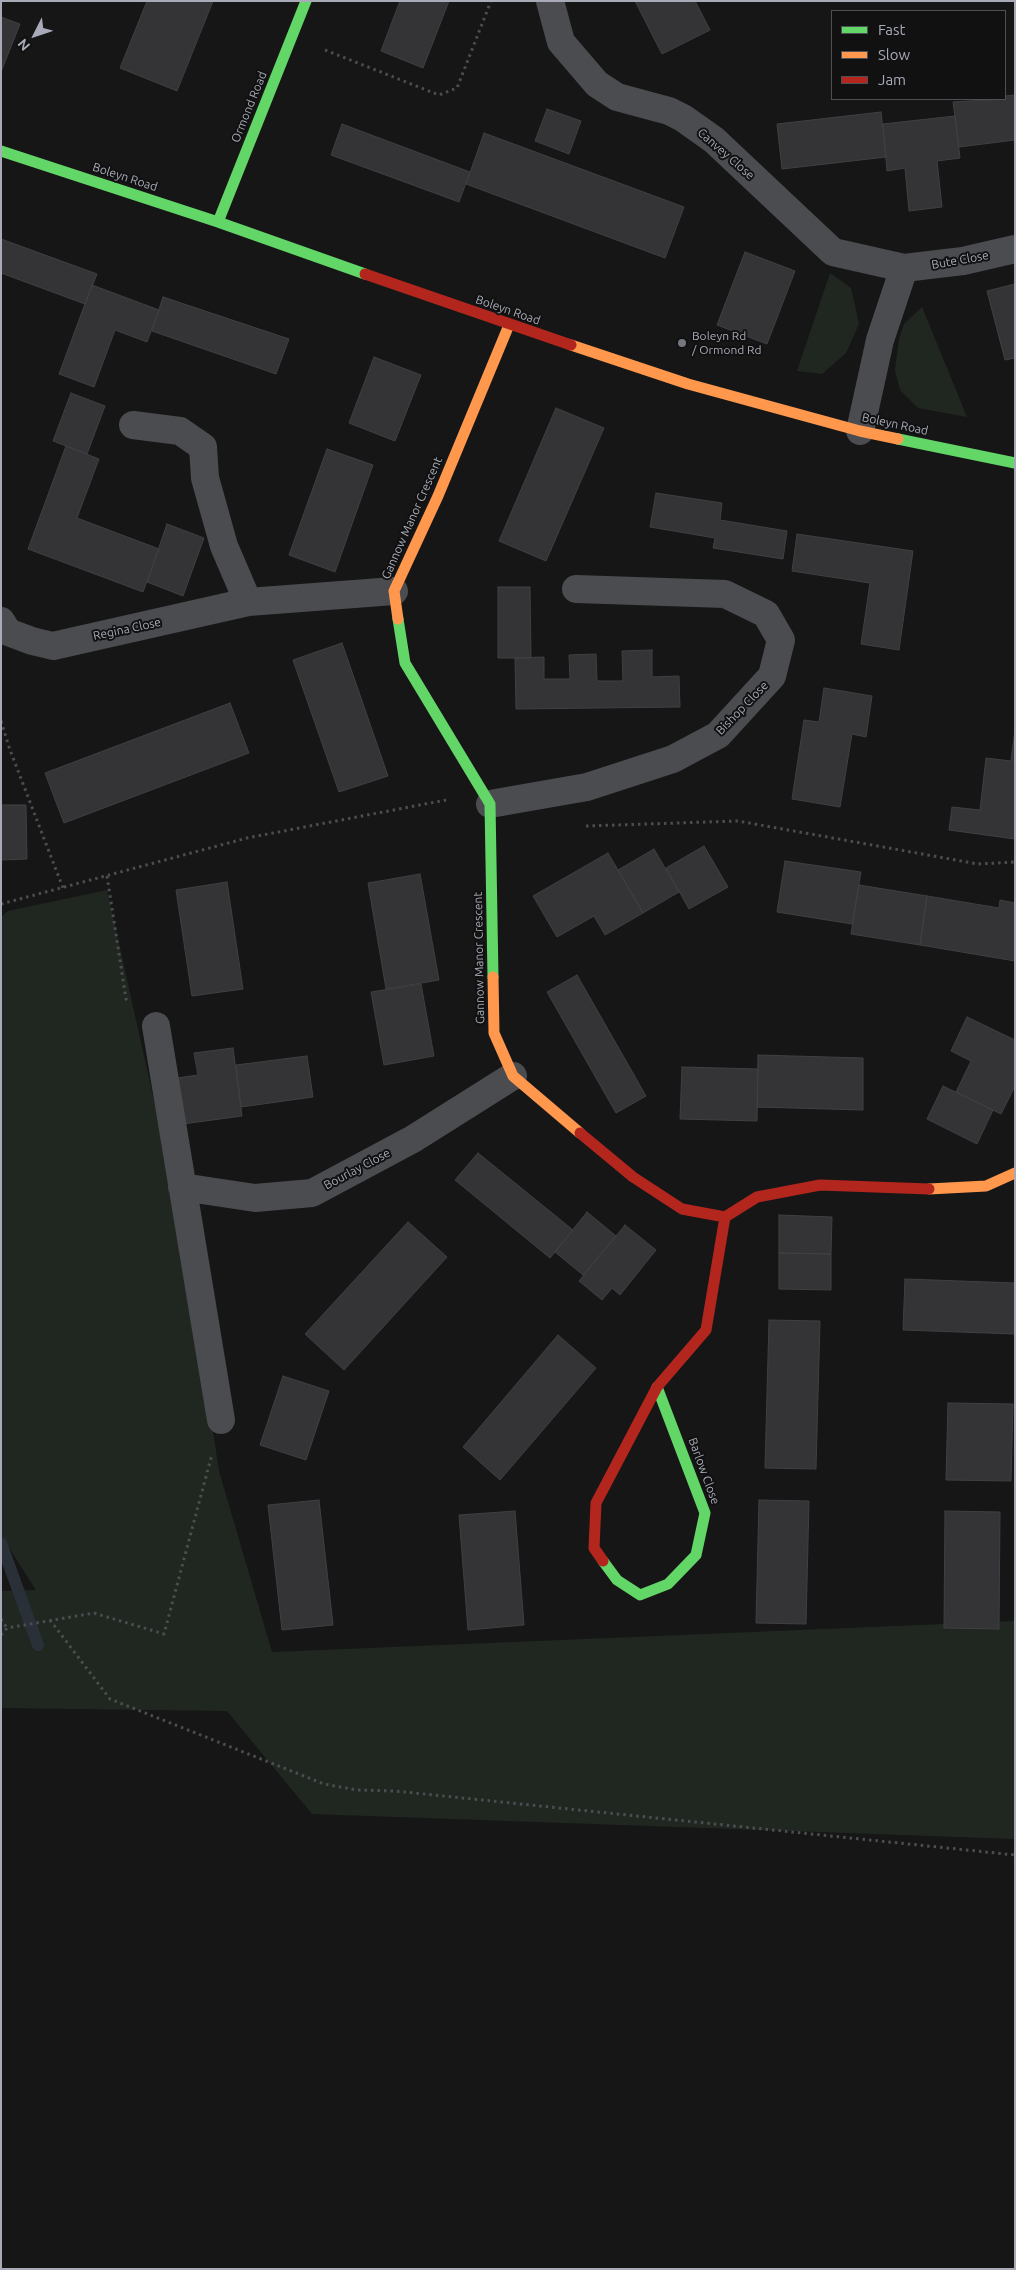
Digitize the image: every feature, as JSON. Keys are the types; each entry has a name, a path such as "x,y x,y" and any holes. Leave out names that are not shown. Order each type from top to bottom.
{"street":[{"name":"Ormond Road","path":"218,222 306,1"},
{"name":"Canvey Close","path":"550,1 561,42 598,84 617,97 668,111 683,118 714,140 833,252 904,268"},
{"name":"Boleyn Road","path":"1,151 218,222 509,325 688,384 860,431 1015,463"},
{"name":"Bute Close","path":"904,268 963,261 1015,249"},
{"path":"860,431 880,340 904,268"},
{"name":"Gannow Manor Crescent","path":"509,325 438,496 394,591 405,663 487,798 494,1033 513,1076 633,1177 682,1209 725,1216"},
{"path":"133,424 180,431 203,447 204,478 222,538 248,602"},
{"name":"Bishop Close","path":"487,798 588,787 673,759 718,735 772,676 781,640 766,614 725,594 576,589"},
{"name":"Regina Close","path":"3,632 53,646 248,602 394,591"},
{"path":"156,1026 222,1420"},
{"name":"Bourlay Close","path":"182,1187 255,1198 312,1193 413,1139 513,1076"},
{"path":"725,1216 757,1197 820,1185 921,1190 986,1186 1015,1173"},
{"name":"Barlow Close","path":"657,1386 705,1513 696,1555 668,1584 640,1595 617,1580 594,1548 596,1504 657,1386 706,1330 725,1216"}],"path":[{"path":"291,37 439,94 457,88 491,1"},
{"path":"1,720 10,750 63,888"},
{"path":"1,904 247,838 487,798"},
{"path":"580,826 738,821 978,864 1015,862"},
{"path":"107,876 126,999 156,1026"},
{"path":"1,1635 8,1628 94,1613 164,1634 222,1420"},
{"path":"1,1619 8,1628"},
{"path":"50,1620 110,1699 324,1784 357,1790 395,1791 1015,1855"}],"shaded area":[{"path":"830,273 851,288 859,324 846,353 822,374 797,371"},
{"path":"922,307 967,417 918,408 900,390 895,370 899,339 904,324"},
{"path":"107,890 182,1226 219,1471 272,1652 1015,1621 1015,1839 312,1814 227,1711 1,1708 1,1591 36,1590 1,1535 1,917 8,911"}],"building":[{"path":"147,1 213,1 177,91 120,68"},
{"path":"400,1 449,1 423,68 381,51"},
{"path":"635,1 695,1 710,30 662,54"},
{"path":"1,17 20,24 1,72"},
{"path":"1015,95 1015,140 959,147 953,102 1006,100 1006,96"},
{"path":"547,109 581,121 569,154 535,141"},
{"path":"881,112 886,157 782,169 777,124"},
{"path":"955,116 960,158 937,161 942,207 909,211 905,168 887,171 883,124"},
{"path":"342,124 470,172 459,202 331,155"},
{"path":"484,133 684,207 665,258 466,184"},
{"path":"1,239 97,274 85,304 1,273"},
{"path":"745,252 795,271 767,344 717,325"},
{"path":"1015,284 1015,358 1005,360 987,291"},
{"path":"92,285 159,310 147,342 115,330 94,387 59,374"},
{"path":"163,297 289,339 276,374 152,331"},
{"path":"374,357 421,375 395,441 349,423"},
{"path":"71,393 105,406 87,454 53,441"},
{"path":"556,408 604,428 546,561 499,541"},
{"path":"66,446 99,459 77,518 159,549 143,592 28,549"},
{"path":"327,449 373,465 335,572 289,555"},
{"path":"656,493 722,503 720,520 787,531 783,559 713,548 715,538 650,527"},
{"path":"167,524 204,538 183,596 147,582"},
{"path":"797,534 913,551 899,650 861,644 870,583 792,571"},
{"path":"498,587 530,587 531,658 498,658"},
{"path":"342,643 388,776 339,792 293,660"},
{"path":"652,650 652,677 679,676 680,707 516,709 515,658 544,657 544,679 570,679 569,655 596,654 597,681 623,681 622,651"},
{"path":"824,688 872,696 866,737 852,734 840,807 792,799 804,720 819,722"},
{"path":"230,703 249,753 64,823 45,773"},
{"path":"1015,730 1015,839 949,830 952,807 980,810 986,758 1011,761"},
{"path":"1,805 26,805 27,859 1,860"},
{"path":"704,846 728,887 689,909 666,868"},
{"path":"654,849 679,892 643,913 618,870"},
{"path":"608,853 643,913 605,935 594,916 557,937 533,896"},
{"path":"785,861 861,872 852,924 777,912"},
{"path":"420,874 439,980 386,989 368,883"},
{"path":"227,882 243,989 192,996 176,890"},
{"path":"859,885 927,896 920,945 851,934"},
{"path":"927,896 999,908 1000,900 1015,903 1015,961 920,945"},
{"path":"577,975 646,1096 616,1113 547,992"},
{"path":"421,984 434,1056 384,1065 371,992"},
{"path":"967,1017 1015,1040 1015,1086 1001,1114 956,1092 971,1061 951,1051"},
{"path":"233,1048 242,1116 183,1124 177,1078 198,1075 194,1053"},
{"path":"758,1055 863,1058 863,1110 757,1107"},
{"path":"307,1056 313,1097 241,1107 236,1065"},
{"path":"682,1067 758,1069 757,1121 680,1119"},
{"path":"943,1086 993,1110 977,1144 927,1119"},
{"path":"478,1153 573,1230 550,1258 455,1180"},
{"path":"587,1212 616,1236 583,1275 555,1252"},
{"path":"779,1215 832,1217 831,1254 779,1253"},
{"path":"408,1222 447,1257 344,1370 305,1334"},
{"path":"625,1225 656,1250 620,1295 612,1288 602,1300 579,1281"},
{"path":"779,1253 831,1254 831,1290 779,1289"},
{"path":"905,1279 1015,1283 1015,1334 903,1330"},
{"path":"769,1320 820,1321 816,1469 765,1468"},
{"path":"558,1335 596,1368 500,1480 463,1447"},
{"path":"283,1376 329,1391 306,1460 260,1445"},
{"path":"948,1403 1013,1404 1011,1481 946,1480"},
{"path":"319,1500 333,1625 282,1630 268,1505"},
{"path":"759,1500 809,1501 806,1624 756,1623"},
{"path":"515,1511 524,1625 468,1630 459,1515"},
{"path":"945,1511 1000,1512 999,1629 944,1628"}],"waterway":[{"path":"1,1543 38,1645"}],"traffic: fast":[{"path":"218,222 306,1"},
{"path":"1,151 218,222 365,274"},
{"path":"898,439 1015,463"},
{"path":"398,619 405,663 490,804 493,977"},
{"path":"603,1561 617,1580 640,1595 668,1584 696,1555 705,1513 657,1387"}],"traffic: slow":[{"path":"398,619 394,591 438,496 509,325"},
{"path":"571,345 688,384 860,431 898,439"},
{"path":"493,977 494,1033 513,1076 580,1133"},
{"path":"929,1189 986,1186 1015,1173"}],"traffic: jam":[{"path":"365,274 571,345"},
{"path":"580,1133 633,1177 682,1209 725,1217 757,1197 820,1185 929,1189"},
{"path":"603,1561 594,1548 596,1503 657,1387 706,1330 725,1217"}],"place":[{"name":"Boleyn Rd / Ormond Rd","path":"682,343"}]}
